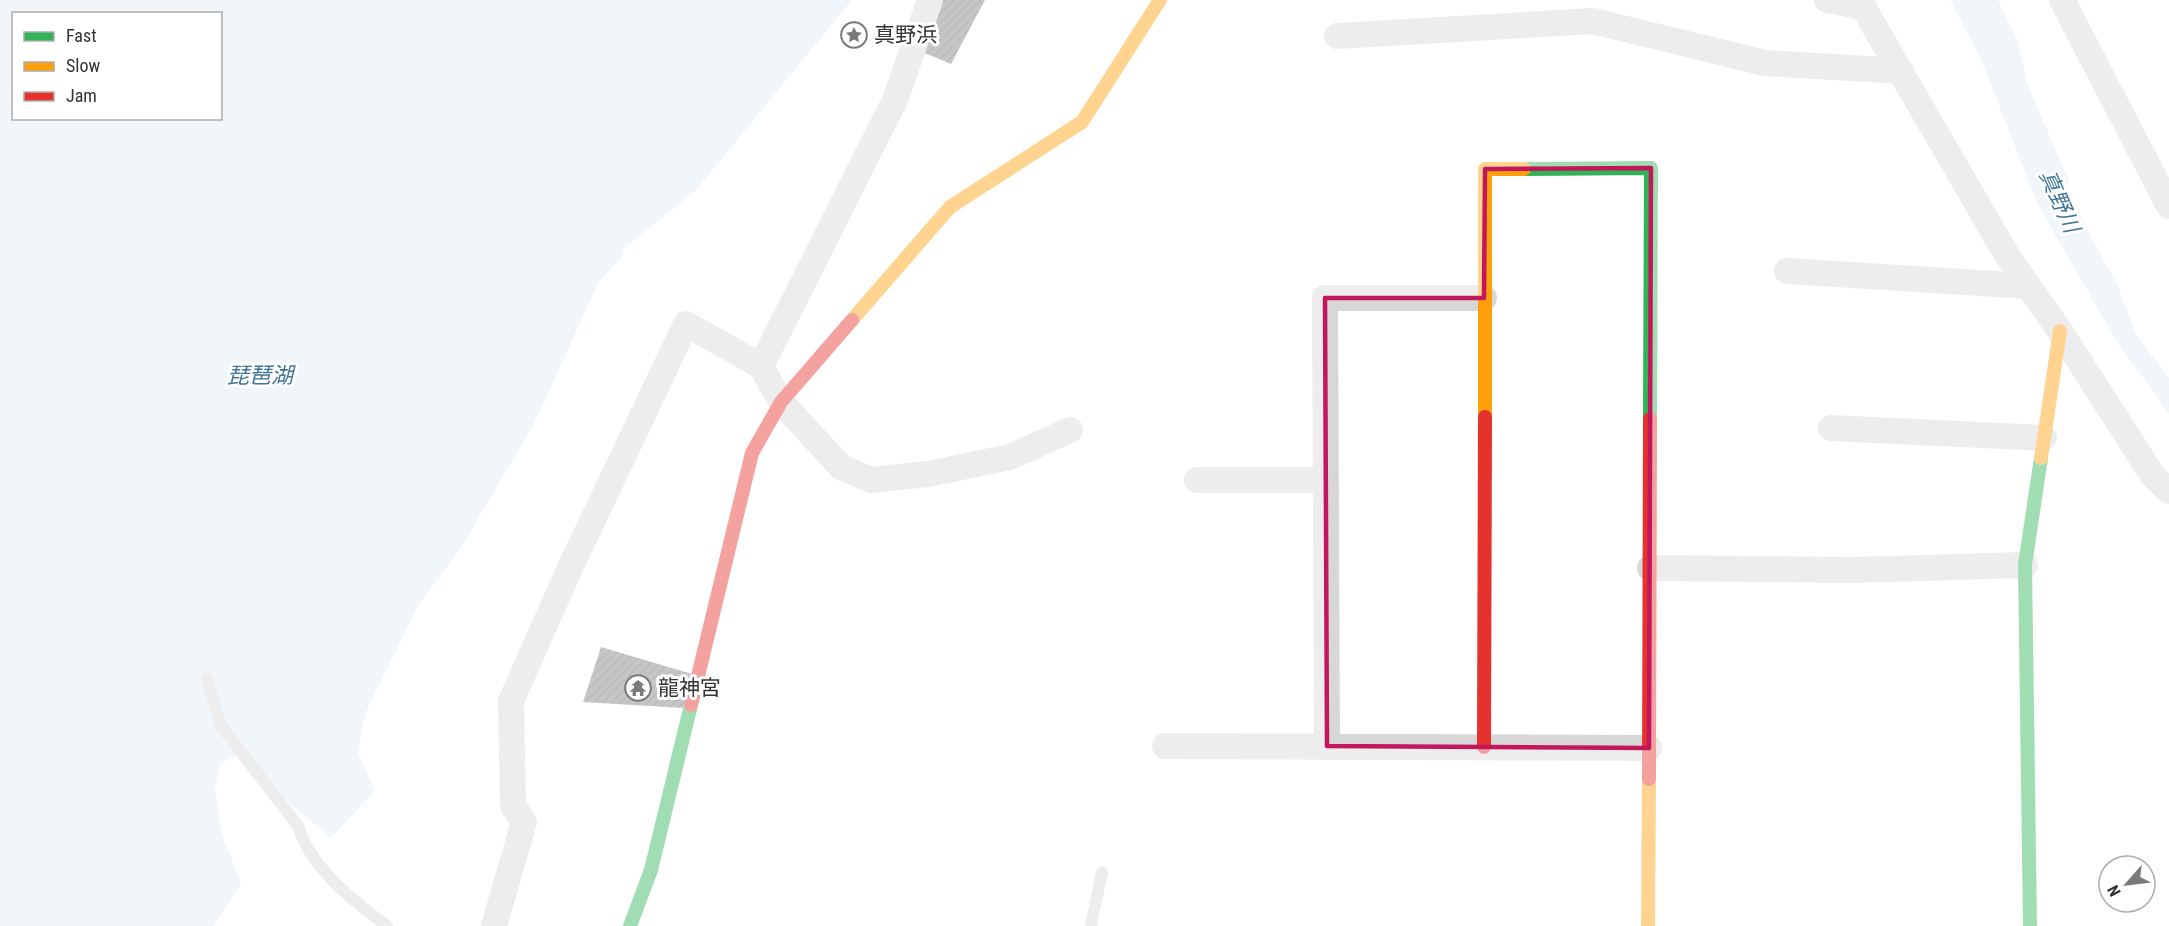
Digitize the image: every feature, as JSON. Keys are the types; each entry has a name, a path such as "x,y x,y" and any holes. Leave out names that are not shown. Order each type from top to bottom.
{"street":[{"path":"761,366 895,100 930,0"},
{"path":"630,926 651,870 752,453 781,402 950,207 1082,122 1160,0"},
{"path":"1827,0 1863,3 1943,149 2008,257 2060,331 2153,476 2169,491"},
{"path":"2062,0 2169,206"},
{"path":"1338,36 1593,21 1765,63 1901,71"},
{"path":"1484,747 1485,169 1651,168 1648,926"},
{"path":"1787,271 2028,286"},
{"path":"1327,746 1325,298 1484,298"},
{"path":"494,926 524,822 513,806 511,701 570,568 686,324 761,366 781,402 841,468 871,480 928,474 1010,457 1070,430"},
{"path":"2030,926 2025,565 2060,331"},
{"path":"1831,428 2044,438"},
{"path":"1197,480 1325,480"},
{"path":"1650,568 1855,570 2025,565"},
{"path":"1165,746 1649,748"}],"lane":[{"path":"207,679 221,726 298,826 303,839 327,875 363,908 387,926"},
{"path":"1091,926 1102,872"}],"highlighted area":[{"path":"1651,168 1649,748 1327,746 1325,298 1484,298 1485,169"}],"water":[{"name":"琵琶湖","path":"0,0 852,0 696,190 622,250 622,257 598,283 536,420 462,546 418,606 365,714 358,752 375,791 331,838 289,803 241,752 220,764 215,787 222,835 241,883 214,926 0,926"},
{"name":"真野川","path":"1950,0 1998,0 2018,41 2027,83 2068,179 2067,192 2118,286 2136,335 2169,378 2169,414 2118,343 2038,205 1981,59"}],"building":[{"path":"942,0 985,0 951,64 920,51"},
{"name":"龍神宮","path":"601,647 692,674 683,708 583,702"}],"traffic: fast":[{"path":"1524,169 1651,168 1650,419"},
{"path":"2030,926 2025,565 2041,458"},
{"path":"630,926 651,870 691,705"}],"traffic: slow":[{"path":"852,320 950,207 1082,122 1160,0"},
{"path":"1485,417 1485,169 1524,169"},
{"path":"2041,458 2060,331"},
{"path":"1648,926 1649,779"}],"traffic: jam":[{"path":"691,705 752,453 781,402 852,320"},
{"path":"1484,747 1485,417"},
{"path":"1649,779 1650,419"}],"place":[{"name":"真野浜","path":"854,35"},
{"name":"龍神宮","path":"638,688"}]}
